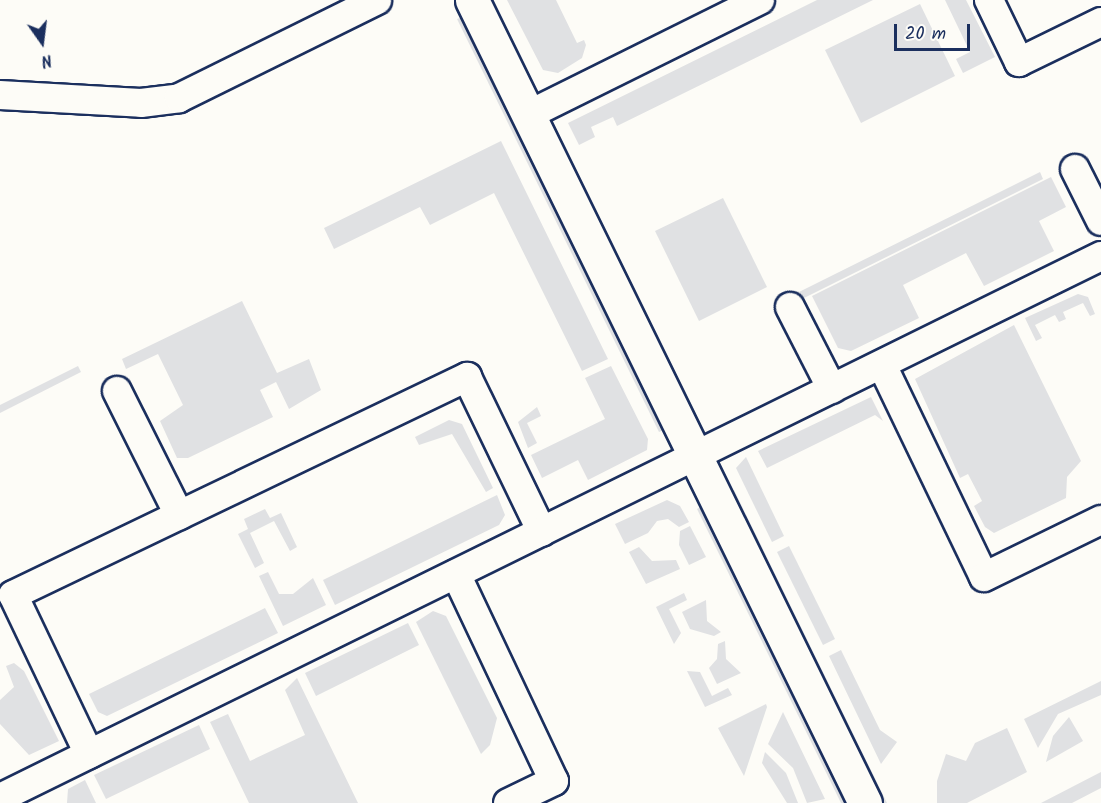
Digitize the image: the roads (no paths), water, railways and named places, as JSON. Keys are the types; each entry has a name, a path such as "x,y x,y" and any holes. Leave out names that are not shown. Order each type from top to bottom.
{"street":[{"path":"0,95 159,103 199,90 377,0"},
{"path":"472,0 865,803"},
{"path":"528,115 760,0"},
{"path":"989,0 1019,62 1101,22"},
{"path":"1075,169 1101,221"},
{"path":"0,798 37,793 89,754 1100,260"},
{"path":"790,307 832,389"},
{"path":"882,365 984,577 1101,520"},
{"path":"89,754 13,595 467,377 542,532"},
{"path":"117,391 179,515"},
{"path":"456,574 554,781 508,803"}]}
